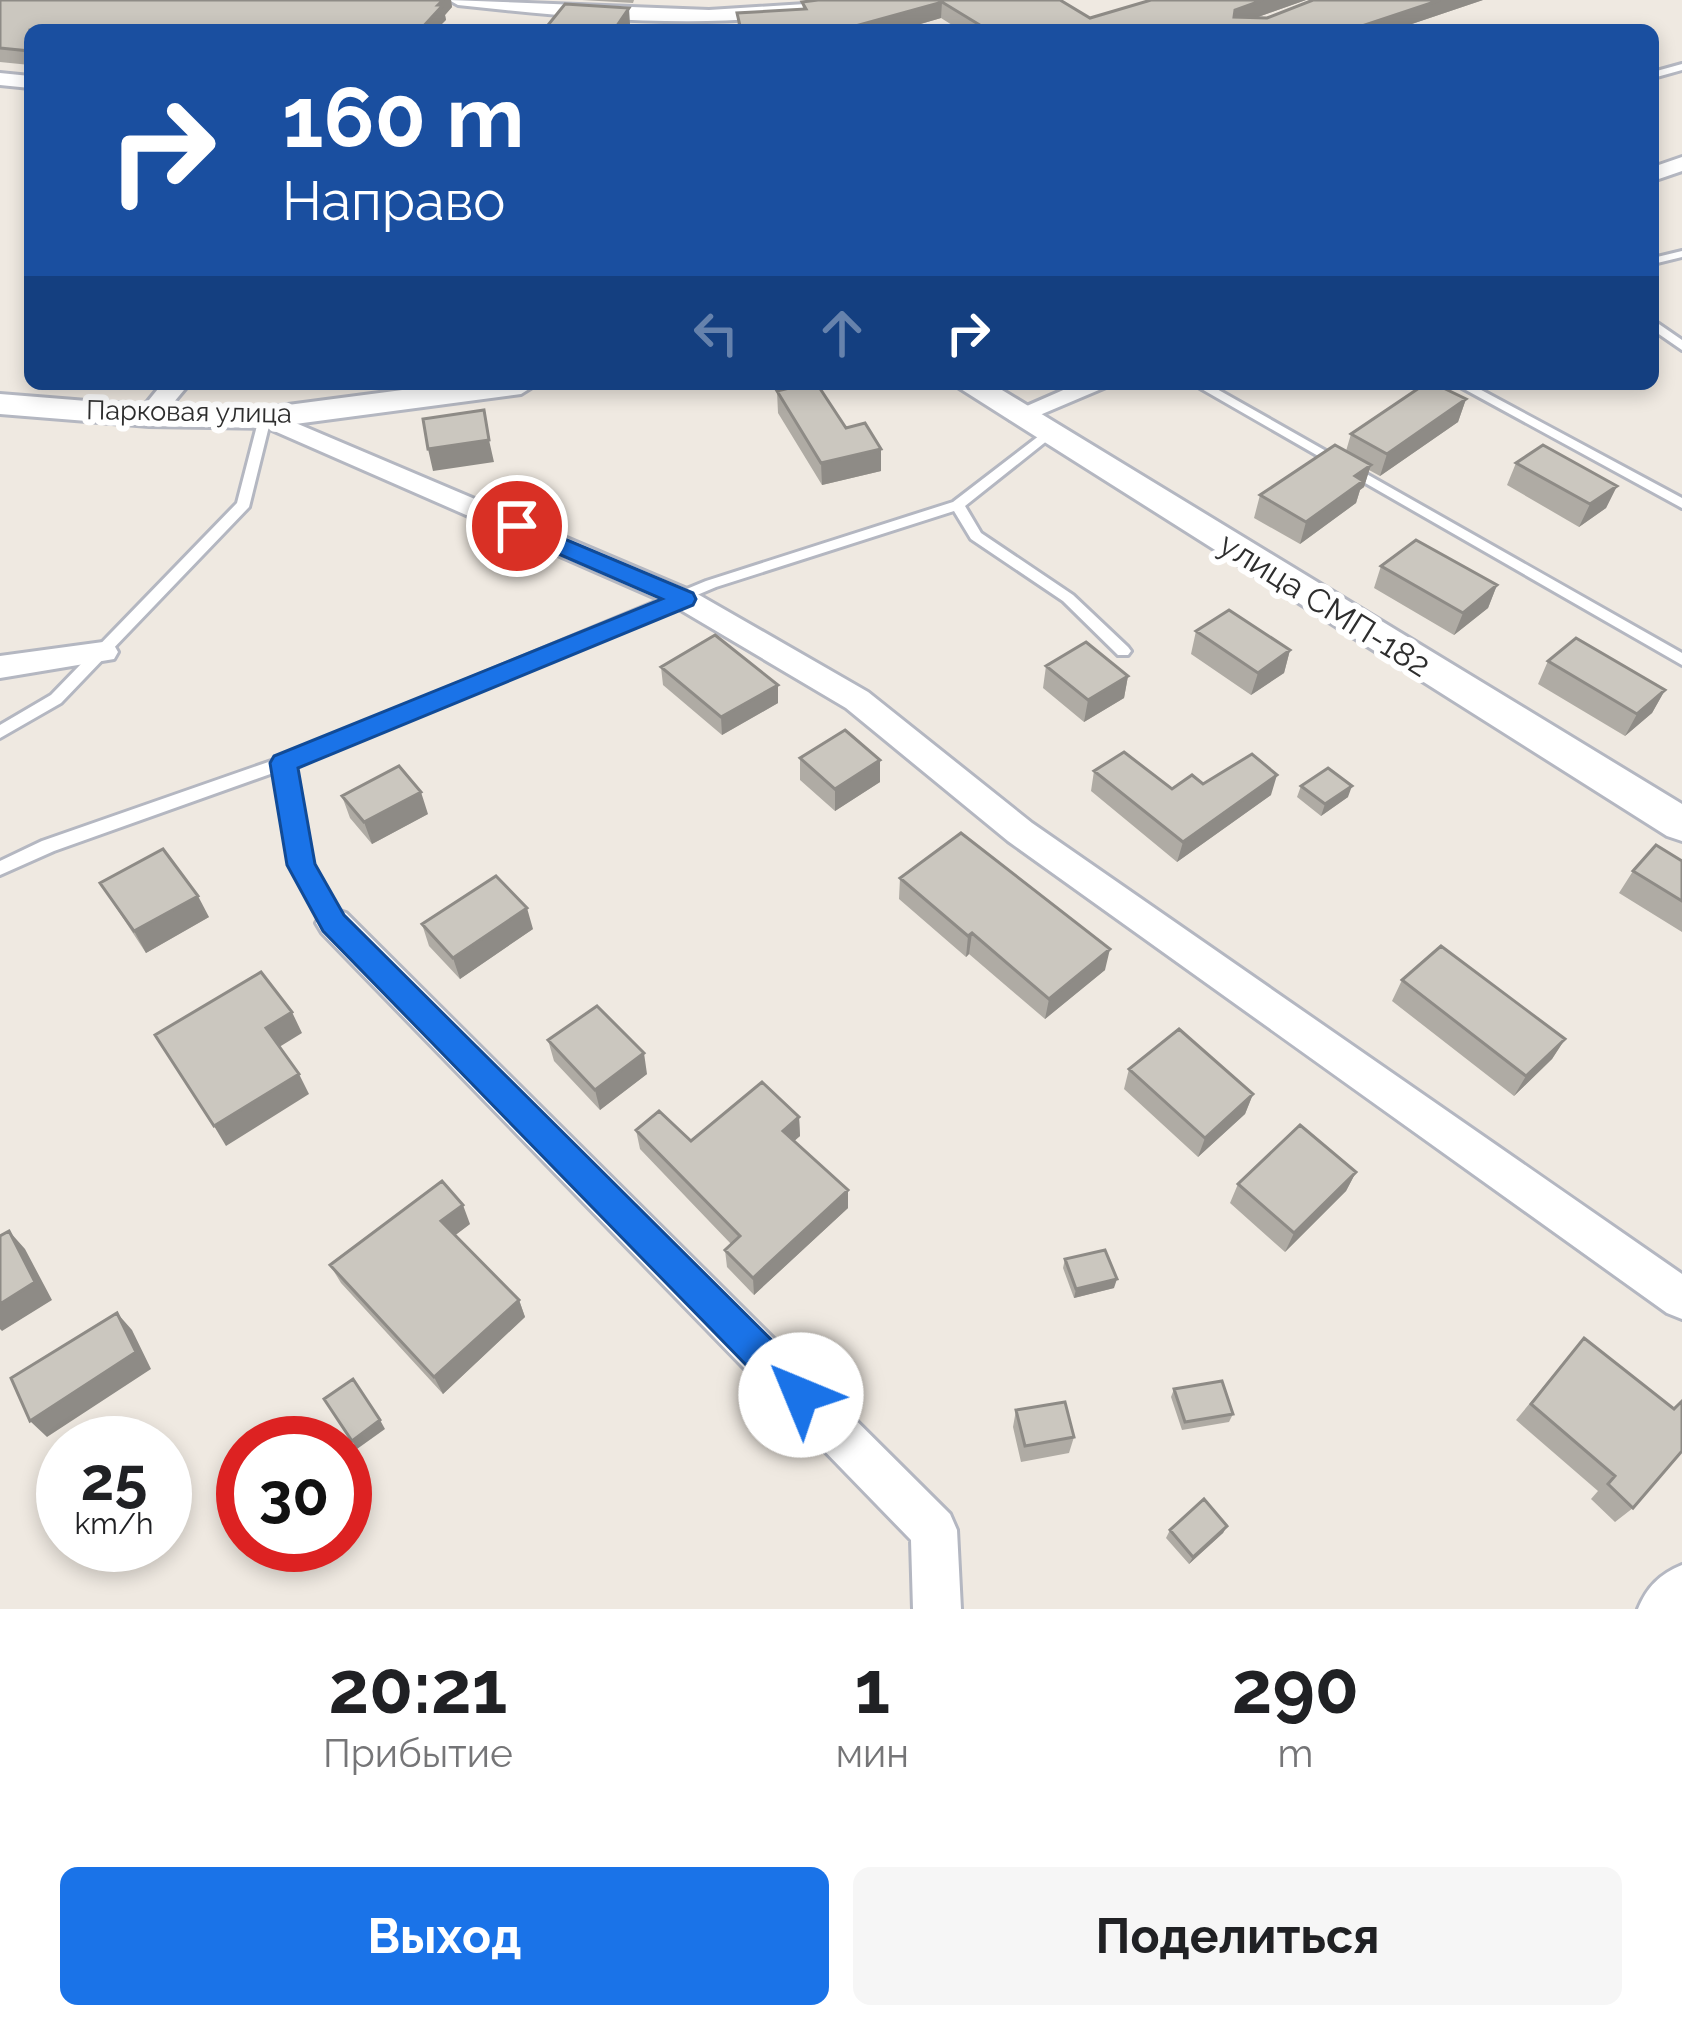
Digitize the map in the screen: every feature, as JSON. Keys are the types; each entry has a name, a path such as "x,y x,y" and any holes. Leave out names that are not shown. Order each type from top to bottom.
{"street":[{"path":"458,0 685,18 812,9 860,0"},
{"path":"148,416 171,390"},
{"name":"Парковая улица","path":"0,404 148,416 265,418 476,390"},
{"name":"улица СМП-182","path":"979,390 1682,825"},
{"path":"1033,424 1090,390"},
{"path":"265,418 684,599 857,700 1020,832 1682,1299"},
{"path":"0,667 103,652"},
{"path":"334,923 934,1530 937,1609"},
{"path":"1662,1609 1682,1589"}],"lane":[{"path":"1209,390 1682,660"},
{"path":"1472,390 1682,504"},
{"path":"0,732 56,699 244,504 265,418"},
{"path":"0,868 48,846 284,763 711,584 958,505 1033,424"},
{"path":"958,505 976,536 1068,598 1123,651"},
{"path":"284,763 301,865 334,923"}],"building":[{"path":"0,0 443,0 426,24 24,24 24,50 0,48"},
{"path":"1060,0 1090,18 1151,0 1263,0 1235,10 1234,17 1267,18 1313,0 1440,0 1368,24 978,24 942,2 863,24 740,24 737,13 806,9 802,2"},
{"path":"565,4 629,8 618,24 549,24"},
{"path":"821,390 846,428 865,423 881,449 821,463 777,391"},
{"path":"1416,390 1447,390 1466,399 1387,454 1351,434"},
{"path":"484,410 489,440 428,449 423,419"},
{"path":"1335,445 1371,465 1355,476 1363,481 1306,522 1260,495"},
{"path":"1543,445 1617,486 1590,504 1516,463"},
{"path":"1416,540 1497,585 1463,613 1381,566"},
{"path":"1229,610 1290,650 1258,673 1196,631"},
{"path":"715,635 778,685 721,717 661,667"},
{"path":"1576,638 1665,690 1637,714 1548,661"},
{"path":"1086,642 1128,676 1088,700 1046,666"},
{"path":"845,730 880,760 835,789 800,758"},
{"path":"1124,752 1172,789 1192,775 1203,784 1252,754 1277,775 1183,842 1094,771"},
{"path":"399,766 421,792 364,822 342,796"},
{"path":"1328,768 1352,786 1325,804 1301,786"},
{"path":"961,833 1110,949 1049,999 972,933 968,936 900,878"},
{"path":"1656,845 1682,861 1682,901 1633,871"},
{"path":"163,849 198,896 134,931 100,883"},
{"path":"496,876 527,908 453,958 422,924"},
{"path":"1441,946 1565,1039 1526,1076 1402,980"},
{"path":"261,972 292,1012 266,1028 299,1074 214,1126 155,1035"},
{"path":"597,1006 644,1053 595,1090 548,1040"},
{"path":"1179,1029 1253,1094 1205,1138 1129,1069"},
{"path":"762,1082 799,1117 783,1131 848,1190 753,1278 725,1250 740,1236 636,1130 659,1111 691,1141"},
{"path":"1300,1125 1356,1172 1294,1233 1238,1184"},
{"path":"442,1181 463,1205 441,1221 519,1300 434,1377 330,1265"},
{"path":"9,1231 35,1282 0,1304 0,1236"},
{"path":"1105,1250 1117,1279 1076,1289 1065,1259"},
{"path":"117,1313 136,1352 30,1421 11,1378"},
{"path":"1584,1338 1674,1409 1682,1401 1682,1451 1633,1508 1608,1484 1615,1476 1531,1404"},
{"path":"353,1379 380,1420 372,1426 372,1416 335,1416 324,1399"},
{"path":"1222,1381 1233,1414 1185,1422 1174,1389"},
{"path":"1065,1402 1074,1437 1025,1446 1016,1410"},
{"path":"1204,1499 1227,1526 1193,1557 1170,1530"}],"route":[{"path":"517,526 684,599 284,763 301,865 334,923 801,1395"}]}
